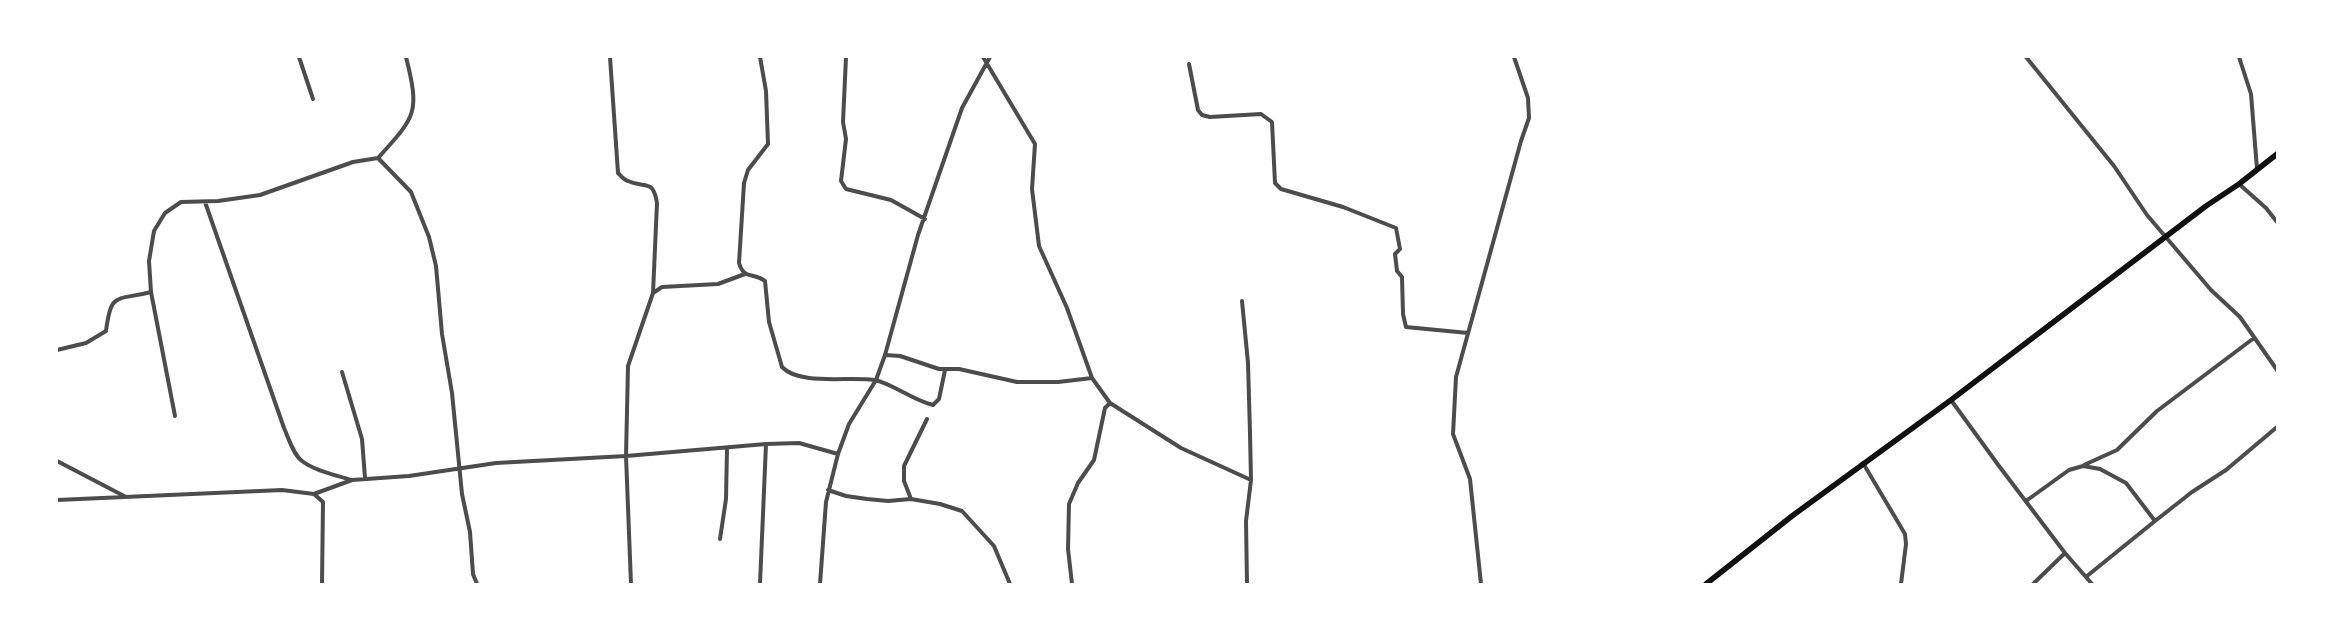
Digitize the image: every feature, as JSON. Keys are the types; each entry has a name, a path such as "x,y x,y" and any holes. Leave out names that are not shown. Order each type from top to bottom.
{"main road":[{"path":"1706,584 1792,516 1951,400 2166,236 2206,206 2239,184 2277,154"}],"street":[{"path":"299,57 313,100"},
{"path":"175,416 151,292 149,261 154,231 165,213 181,202 205,202 260,195 353,162 378,158 406,126 414,108 414,88 406,57"},
{"path":"610,57 618,173 627,181 650,186 656,193 657,203 653,293 628,366 626,456 631,584"},
{"path":"760,57 766,91 768,144 748,170 744,183 739,263 745,274 765,281 769,322 782,367 787,372 804,378 876,380 920,402 933,405 939,398 945,370"},
{"path":"846,57 843,122 846,139 841,181 846,189 891,200 925,219"},
{"path":"984,57 989,59 1035,144 1032,189 1039,246 1067,308 1092,378 1110,403 1181,448 1251,480"},
{"path":"1481,584 1470,479 1453,434 1456,377 1521,141 1529,118 1528,98 1514,57"},
{"path":"2026,57 2114,166 2147,215 2211,290 2240,317 2277,370"},
{"path":"2239,57 2251,94 2258,169"},
{"path":"820,584 828,490 838,454 849,424 876,380 885,355 918,235 925,219 962,108 989,59"},
{"path":"1189,64 1198,110 1202,115 1210,117 1260,114 1272,122 1275,184 1281,189 1343,207 1396,228 1400,249 1395,254 1397,271 1402,277 1403,314 1406,327 1468,333"},
{"path":"378,158 411,192 428,237 436,266 442,334 452,393 462,494 470,532 473,574 477,584"},
{"path":"2239,184 2266,208 2277,222"},
{"path":"205,202 284,428 295,452 301,461 320,470 352,480"},
{"path":"653,293 662,287 718,284 745,274"},
{"path":"57,350 86,342 106,331 109,308 115,300 151,292"},
{"path":"1242,301 1248,363 1251,480 1246,521 1247,584"},
{"path":"2026,501 2069,470 2084,466 2117,450 2157,411 2254,338"},
{"path":"885,355 900,356 945,370 967,371 1017,382 1058,382 1092,378"},
{"path":"342,372 362,439 365,478"},
{"path":"1951,400 2065,553 2087,576 2092,584"},
{"path":"1072,584 1068,549 1069,504 1078,483 1094,460 1105,408 1110,403"},
{"path":"911,499 904,481 904,466 927,419"},
{"path":"2087,576 2192,492 2226,470 2277,427"},
{"path":"57,500 282,490 314,494 352,480 409,476 460,470 496,463 626,456 766,444 799,443 838,454"},
{"path":"760,584 766,444"},
{"path":"720,539 726,499 727,448"},
{"path":"57,461 126,497"},
{"path":"1863,463 1905,534 1906,544 1901,584"},
{"path":"2084,466 2100,469 2126,483 2155,521"},
{"path":"828,490 846,496 867,499 888,501 911,499 940,504 962,511 994,546 1010,584"},
{"path":"314,494 323,502 322,584"},
{"path":"2033,584 2065,553"}]}
